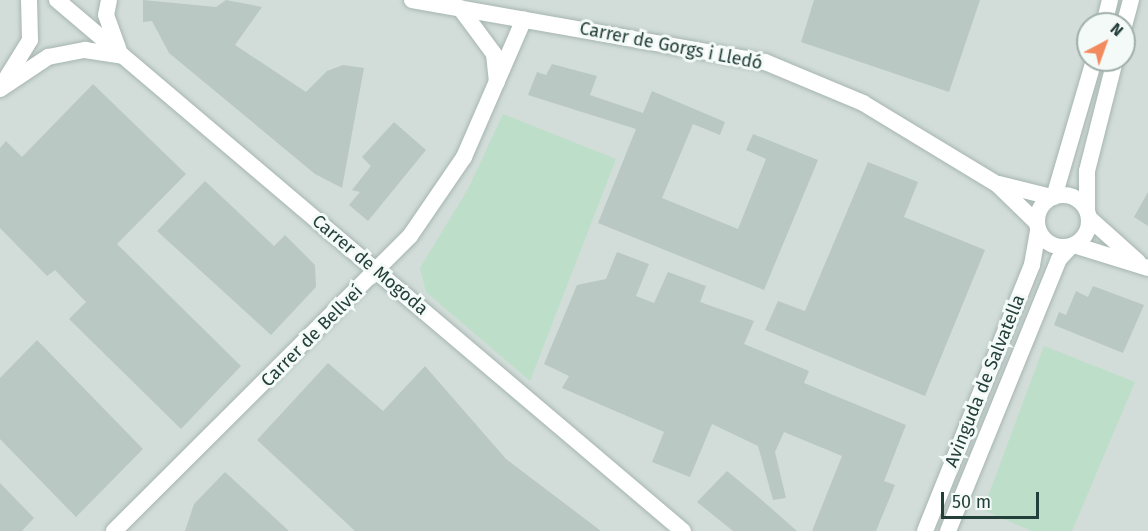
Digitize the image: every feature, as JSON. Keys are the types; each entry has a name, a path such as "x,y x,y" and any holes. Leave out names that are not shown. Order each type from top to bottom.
{"street":[{"path":"0,88 30,40 29,0"},
{"name":"Carrer de Mogoda","path":"57,0 683,531"},
{"path":"109,0 111,37 123,56"},
{"name":"Carrer de Gorgs i Lledó","path":"412,0 765,62 863,103 997,184 1037,226"},
{"path":"460,8 494,54 497,86"},
{"name":"Carrer de Bellveí","path":"118,530 377,272 410,236 464,157 497,86 524,19"},
{"path":"0,88 48,57 85,50 123,56"},
{"path":"1090,72 1052,197 1039,209 1037,226 1051,245 1072,246 1144,266"},
{"path":"1072,246 1086,234 1087,171 1112,72"},
{"name":"Carrer de Gorgs i Lledó","path":"997,184 1052,197"},
{"path":"1052,197 1071,196 1144,266"},
{"name":"Avinguda de Salvatella","path":"925,531 1032,265 1037,226"},
{"name":"Avinguda de Salvatella","path":"948,531 1059,259 1072,246"}],"shaded area":[{"path":"0,0 1148,0 1148,531 0,531"}],"green space":[{"path":"503,114 616,159 530,381 426,292 420,268 468,189"},
{"path":"1044,346 1135,382 1072,531 1032,531 983,510"}],"building":[{"path":"143,0 216,7 226,0 262,7 235,45 306,92 327,71 343,65 364,68 342,188 315,174 169,53 152,21 143,22"},
{"path":"814,0 980,0 949,92 801,42"},
{"path":"552,64 597,76 590,95 643,113 652,91 725,122 720,135 693,124 662,198 738,229 766,159 746,150 753,134 818,160 764,290 598,223 636,129 528,95 537,72 546,75"},
{"path":"93,84 186,174 117,244 241,366 181,429 69,319 86,302 55,270 47,276 0,228 0,148 6,141 22,157"},
{"path":"394,122 426,150 368,221 349,205 360,192 352,190 371,166 362,157"},
{"path":"868,162 918,182 904,217 985,250 925,396 765,330 778,301 805,311"},
{"path":"205,181 274,246 285,235 315,265 316,287 271,335 157,231"},
{"path":"1148,192 1148,226 1134,217"},
{"path":"617,252 649,264 636,296 654,303 668,272 706,286 700,302 754,321 744,344 809,371 804,383 906,425 884,481 895,485 876,531 812,531 842,456 784,432 775,452 786,498 773,500 758,446 712,424 690,477 652,462 664,432 562,388 569,376 544,364 577,285 606,279"},
{"path":"1093,286 1144,305 1123,353 1054,325 1059,312 1066,315 1076,291 1088,297"},
{"path":"37,340 143,449 76,517 0,439 0,378"},
{"path":"328,363 383,411 425,366 506,459 601,531 355,531 257,440"},
{"path":"727,471 797,531 733,531 697,502"},
{"path":"225,472 289,531 185,531 194,504"},
{"path":"0,483 34,518 22,531 0,531"}]}
